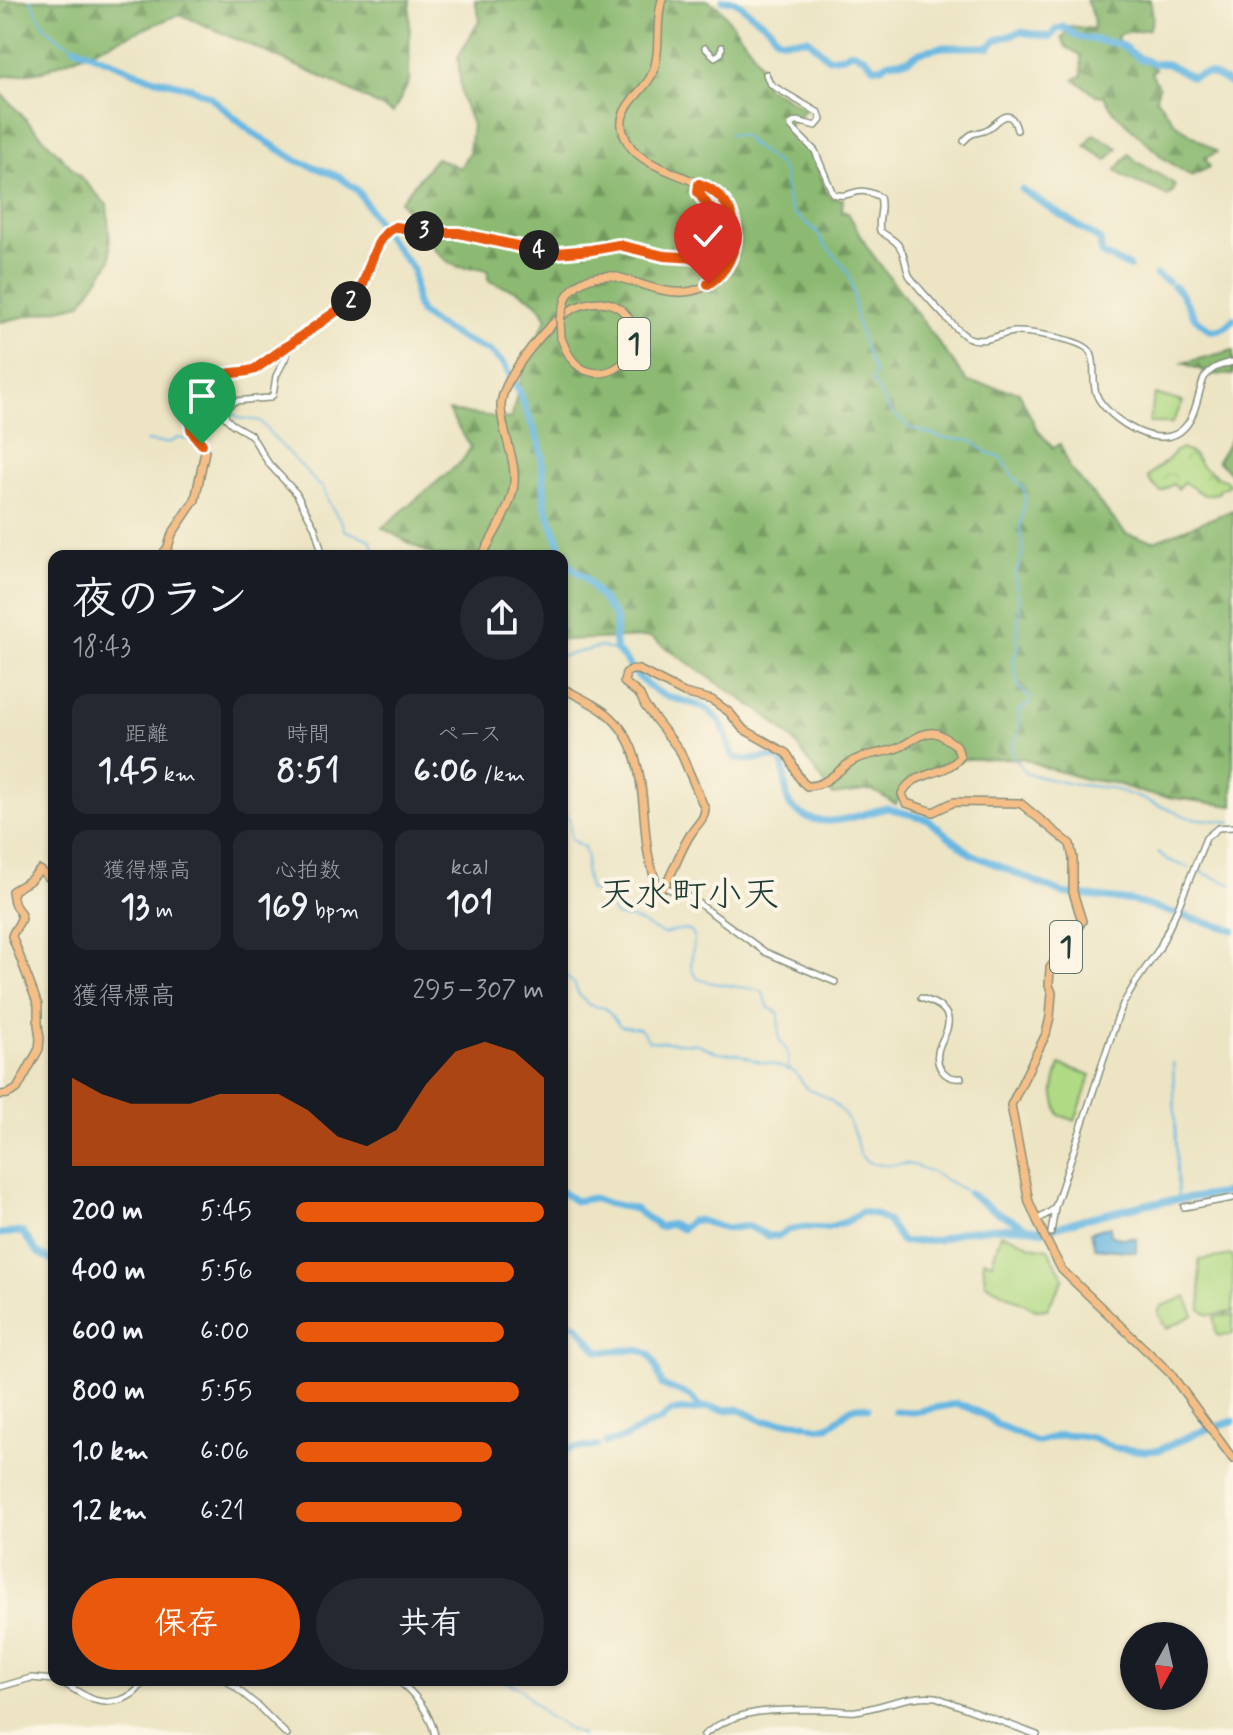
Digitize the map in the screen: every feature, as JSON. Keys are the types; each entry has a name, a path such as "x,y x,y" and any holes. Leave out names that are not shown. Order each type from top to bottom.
{"main road":[{"name":"1","path":"485,550 509,505 513,490 514,475 501,404 507,380 515,369 559,318 561,317 578,306 590,303 610,304 623,311 635,337 630,354 623,364 600,373 585,370 570,358 561,338 560,319 561,317 567,296 577,283 613,276 674,292 686,292 714,281 725,269 735,248 732,218 719,197 707,187 638,154 622,131 629,102 651,76 662,0"},
{"path":"166,550 172,534 195,500 205,451 191,425 199,397 206,386 224,374 255,369 355,298 385,234 396,227 403,227 459,233 557,253 625,245 664,256 707,257 715,253 724,228 720,216 698,192 699,184"},
{"name":"1","path":"664,887 691,833 705,815 705,809 680,751 640,695 624,682 626,673 633,670 722,706 743,729 786,753 799,779 807,786 828,781 855,760 888,752 921,736 935,733 957,746 960,757 943,770 911,781 902,794 906,803 933,812 954,802 1020,803 1070,844 1073,892 1082,921 1050,968 1052,993 1046,1034 1011,1105 1026,1190 1046,1228 1062,1270 1170,1373 1233,1459"},
{"path":"568,691 605,712 628,739 639,771 647,851 656,883 664,887"},
{"path":"0,1095 17,1089 39,1049 40,1039 38,1005 12,936 21,913 15,906 12,891 40,870 48,877"}],"street":[{"path":"705,48 715,57 721,53 722,47"},
{"path":"766,74 773,86 819,113 821,117 816,126 797,121 791,127 815,151 833,194 838,196 864,190 880,197 880,231 899,246 910,276 963,334 978,340 1027,332 1086,347 1093,356 1094,387 1102,404 1132,429 1162,438 1186,427 1209,371 1233,362"},
{"path":"964,141 972,132 990,128 1002,117 1013,120 1017,130"},
{"path":"288,346 288,354 276,376 273,395 235,401 226,408 225,417 251,435 269,464 296,493 315,528 321,550"},
{"path":"1046,1228 1117,1019 1136,982 1159,949 1206,838 1218,828 1233,827"},
{"path":"664,887 691,898 765,952 835,982"},
{"path":"921,998 934,1002 944,1010 948,1023 939,1049 940,1070 953,1079 961,1078"},
{"path":"1184,1207 1233,1198"},
{"path":"1046,1228 1050,1212 1055,1207"},
{"path":"0,1687 31,1678 48,1679"},
{"path":"65,1686 94,1701 107,1703 127,1698 139,1686"},
{"path":"233,1686 287,1735"},
{"path":"404,1686 421,1702 435,1735"},
{"path":"704,1735 722,1722 748,1713 850,1711 919,1696 936,1697 1037,1735"}],"green space":[{"path":"0,0 410,0 409,82 393,113 335,83 180,14 42,71 0,77"},
{"path":"475,0 707,0 719,7 754,53 765,86 806,109 786,128 810,149 831,198 843,199 842,209 848,213 867,247 968,382 1019,392 1036,428 1053,448 1060,444 1070,468 1126,534 1154,541 1233,510 1233,806 1147,794 1114,783 1085,779 1022,758 965,759 933,768 908,780 896,804 872,790 833,795 792,739 768,717 650,637 568,640 568,550 423,550 382,528 462,461 471,447 448,411 511,419 523,370 547,318 529,297 488,280 488,271 448,262 425,237 400,201 436,158 460,168 469,152 472,125 462,99 458,57 480,20"},
{"path":"1086,0 1150,0 1152,19 1149,29 1121,33 1117,37 1124,50 1155,69 1151,73 1159,87 1156,98 1176,124 1217,152 1205,158 1210,167 1191,176 1163,158 1114,112 1104,96 1096,95 1074,79 1082,76 1081,55 1066,47 1062,38 1070,26 1093,29 1093,18"},
{"path":"0,92 107,205 111,260 81,304 0,322"},
{"path":"1094,134 1118,148 1107,160 1085,146"},
{"path":"1129,154 1173,183 1173,193 1167,197 1116,170"},
{"path":"1233,350 1233,375 1211,374 1183,363"},
{"path":"1155,394 1183,402 1172,423 1149,423"},
{"path":"1233,436 1233,475 1217,461"},
{"path":"1181,449 1193,454 1203,467 1226,481 1228,486 1218,493 1204,495 1184,482 1178,489 1173,484 1161,492 1148,477"},
{"path":"1060,1065 1091,1075 1075,1121 1059,1115 1056,1107 1054,1090"},
{"path":"1001,1234 1048,1249 1064,1278 1047,1309 1036,1310 985,1283 983,1260 992,1262"},
{"path":"1233,1255 1233,1312 1209,1315 1201,1310 1199,1260"},
{"path":"1186,1297 1194,1315 1166,1329 1158,1312 1161,1306"},
{"path":"1233,1315 1233,1334 1216,1334 1214,1317"}],"water":[{"path":"1111,1226 1112,1236 1136,1238 1136,1252 1095,1248 1091,1232"}],"waterway":[{"path":"31,0 47,29 75,47"},
{"path":"723,0 735,1 770,28 777,38 808,39 828,58 856,53 874,67 908,60 920,52 942,47 989,47 996,40 1021,32 1050,37 1063,27 1078,37 1123,46 1139,58 1167,64 1192,77 1209,74 1233,85"},
{"path":"75,47 148,77 189,87 209,96 253,133 296,160 340,177 358,191 386,236 413,269 416,303 420,312 462,339 489,351 504,364 539,442 545,504 562,550"},
{"path":"729,134 744,136 781,168 791,209 814,229 846,269 851,279 859,328 875,374 872,380 891,412 910,428 943,438 972,441 986,452 1003,459 1023,488 1025,500 1020,528 1023,553 1015,576 1020,609 1019,647 1013,660 1019,687 1029,697 1029,704 1018,711 1020,730 1012,751 1025,773 1071,784 1110,788 1190,818 1233,822"},
{"path":"1022,190 1100,240 1102,254 1129,267"},
{"path":"1156,275 1167,281"},
{"path":"1173,286 1181,293 1195,318 1210,330 1223,328 1233,319"},
{"path":"198,434 220,412"},
{"path":"229,413 238,418 260,421 323,487 344,530 371,540 374,550"},
{"path":"146,441 167,443 177,438 194,438"},
{"path":"568,563 586,578 615,617 617,651 640,677 656,691 700,706 713,714 721,724 735,758 782,760 788,801 795,810 809,818 831,821 887,808 927,819 971,854 1062,893 1132,901 1233,930"},
{"path":"568,655 601,647 617,651"},
{"path":"568,818 571,840 584,847 587,857 585,871 589,889 609,900 614,915 633,919 664,934 689,931 694,942 692,970 701,980 762,991 769,1008 779,1013 779,1039 787,1051 789,1068"},
{"path":"1158,852 1167,860 1190,868"},
{"path":"1196,870 1233,885"},
{"path":"568,979 589,1005 605,1008 620,1026 640,1029 649,1041 698,1044 718,1053 739,1054 795,1072 808,1090 824,1096 843,1113 852,1128 859,1151 868,1162 914,1166 964,1190"},
{"path":"1173,1062 1178,1200"},
{"path":"887,1221 902,1242 938,1240 960,1232 993,1228 1044,1231 1147,1204 1233,1192"},
{"path":"969,1193 991,1209 1026,1227"},
{"path":"568,1196 575,1201 593,1198 635,1209 659,1227 672,1224 682,1229 691,1221 698,1220 727,1229 747,1226 769,1236 805,1227 826,1228 848,1221 861,1212 882,1218"},
{"path":"0,1234 23,1233 37,1252 48,1258"},
{"path":"568,1322 578,1326 598,1351 643,1351 654,1363 662,1385 690,1396 701,1408"},
{"path":"895,1411 914,1412 956,1404 1036,1442 1061,1435 1080,1436 1114,1448 1144,1451 1159,1450 1233,1421"},
{"path":"664,1417 672,1411 707,1407 738,1409 763,1421 805,1424"},
{"path":"811,1426 828,1426 852,1409 868,1408"},
{"path":"606,1443 662,1420"},
{"path":"568,1449 597,1446"},
{"path":"515,1686 547,1716 581,1735"}],"district":[{"name":"天水町小天","path":"689,896"}],"route":[{"path":"202,444 191,430 191,425 199,397 210,381 224,374 255,369 355,298 386,232 396,227 459,233 557,253 619,245 664,256 707,257 715,253 724,228 720,216 698,192 699,184 707,187 728,208 735,230 735,248 731,259 720,276 708,284"}]}
